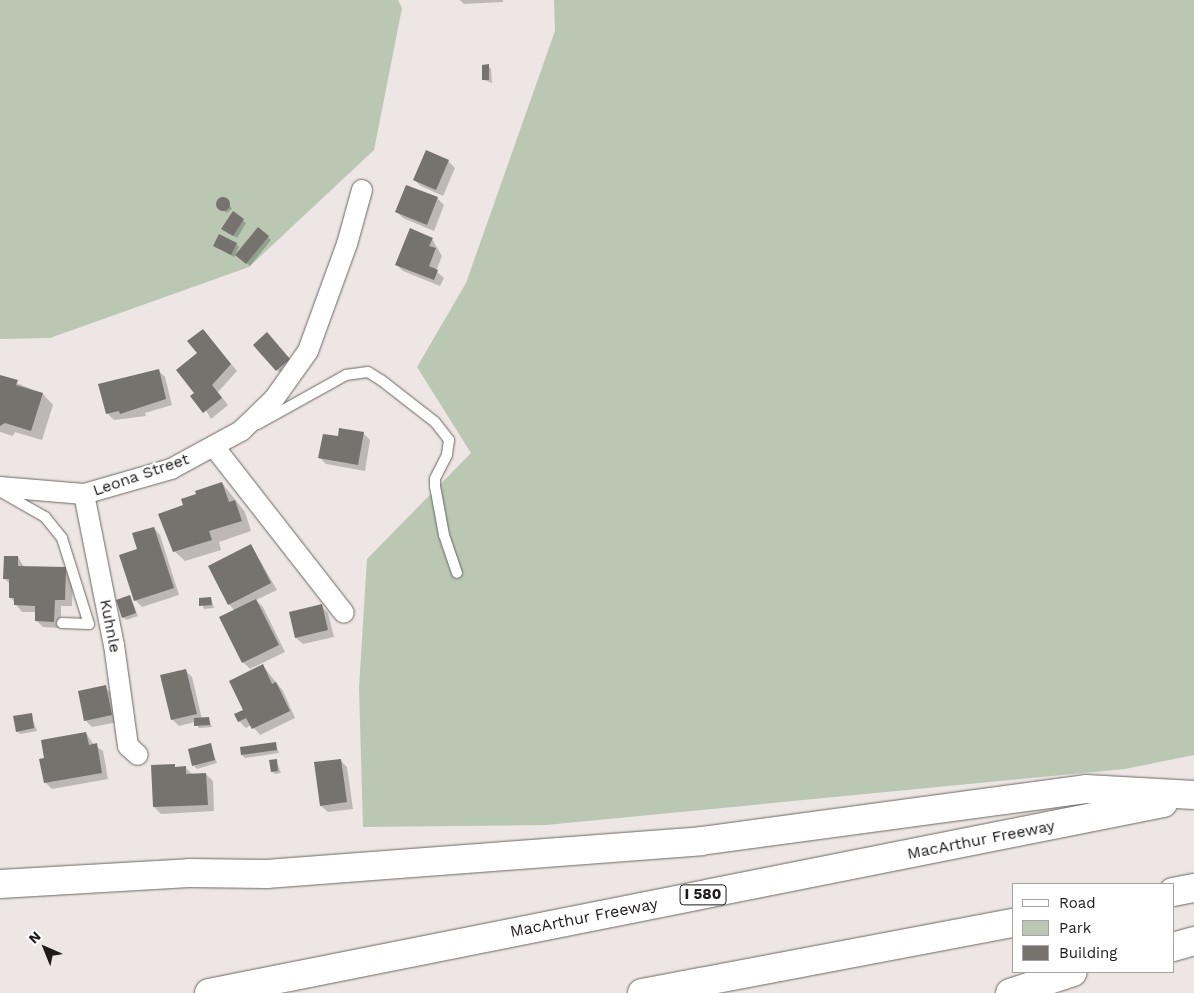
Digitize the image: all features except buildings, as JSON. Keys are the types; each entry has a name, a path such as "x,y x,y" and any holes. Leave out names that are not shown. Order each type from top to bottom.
{"highway":[{"path":"0,884 189,873 266,874 701,841 1086,789 1194,796"},
{"name":"MacArthur Freeway","path":"209,993 1194,796"},
{"path":"1174,892 1194,888"},
{"path":"642,993 1012,923"},
{"path":"1174,946 1194,942"},
{"path":"1010,993 1070,973"}],"street":[{"name":"Leona Street","path":"0,487 84,494 171,469 215,448 241,431 274,399 308,351 347,244 362,190"},
{"path":"215,448 344,613"},
{"name":"Kuhnle","path":"84,494 114,645 128,746 138,755"}],"lane":[{"path":"241,431 346,376 368,372 374,375 435,422 449,440 449,449 435,479 435,486 444,536 457,573"},
{"path":"0,492 45,517 62,538 89,624 62,623"}],"green space":[{"path":"0,0 398,0 402,8 374,150 249,267 50,338 0,339"},
{"path":"554,0 1194,0 1194,755 1125,769 546,825 363,827 359,688 367,559 471,453 417,367 466,283 555,31"}]}
